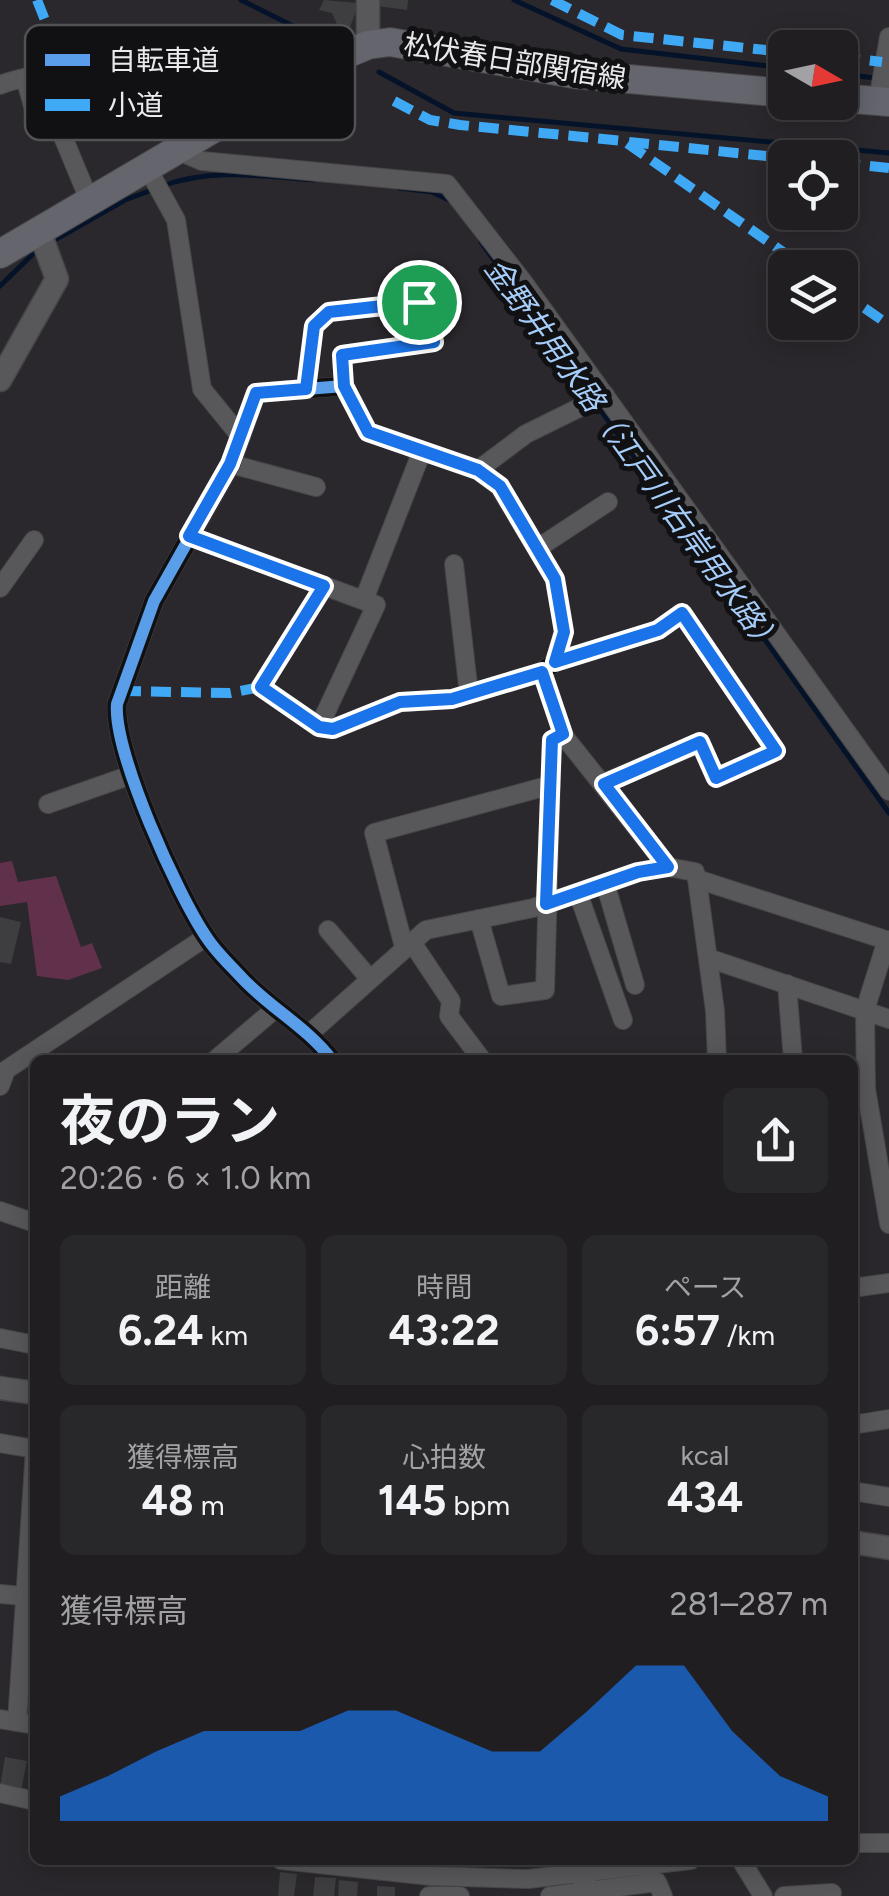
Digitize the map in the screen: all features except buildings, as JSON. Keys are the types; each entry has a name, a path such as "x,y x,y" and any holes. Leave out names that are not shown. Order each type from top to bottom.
{"main road":[{"name":"松伏春日部関宿線","path":"355,51 368,45 414,44 574,74 768,91"},
{"path":"858,99 883,101"},
{"name":"松伏春日部関宿線","path":"0,254 196,140"}],"street":[{"path":"368,0 368,45"},
{"path":"883,101 889,37"},
{"path":"0,85 25,80"},
{"path":"63,140 90,202"},
{"path":"178,151 202,161 447,184 889,791"},
{"path":"148,170 176,220 202,389 241,437"},
{"path":"0,380 57,279 39,230"},
{"path":"306,389 314,326 329,312 419,302 434,342 342,355 344,386 368,432 478,470 500,486 555,579 564,632 548,667 563,734 668,867"},
{"path":"328,1055 309,1034 275,1009 206,937 131,775 119,742 117,704 154,601 230,464 256,393 344,386"},
{"path":"478,470 526,434 604,395"},
{"path":"365,598 422,452"},
{"path":"230,464 316,486"},
{"path":"538,548 608,502"},
{"path":"189,536 376,605 319,727"},
{"path":"0,588 34,540"},
{"path":"454,564 470,694"},
{"path":"324,586 261,687 319,727 333,729 400,702 470,694 658,630 682,613 776,751 716,778 700,742 604,784"},
{"path":"480,919 501,996 544,990 552,740 563,734"},
{"path":"48,804 131,775"},
{"path":"478,1055 449,1016 451,1001 407,944 374,833 550,786"},
{"path":"309,1034 426,930 546,904 668,867 695,872 697,878 716,1055"},
{"path":"697,878 888,940 865,1010 866,1089 889,1224"},
{"path":"605,884 634,985"},
{"path":"578,893 623,1020"},
{"path":"328,930 369,978"},
{"path":"0,1086 6,1070 206,937"},
{"path":"708,958 889,1019"},
{"path":"787,984 793,1055"},
{"path":"221,1055 275,1009"},
{"path":"0,1211 30,1221"},
{"path":"858,1287 889,1283"},
{"path":"0,1338 30,1340"},
{"path":"0,1388 30,1392"},
{"path":"858,1425 889,1419"},
{"path":"0,1443 30,1448"},
{"path":"858,1492 889,1497"},
{"path":"858,1543 889,1548"},
{"path":"0,1594 30,1596"},
{"path":"17,1722 30,1613"},
{"path":"0,1793 30,1801"},
{"path":"858,1842 889,1843"},
{"path":"342,1865 431,1876 658,1882 663,1896"},
{"path":"550,1896 585,1881 667,1865"},
{"path":"744,1865 762,1896"},
{"path":"784,1896 832,1893"},
{"path":"429,1896 460,1896"}],"shaded area":[{"path":"12,861 18,882 56,876 81,947 92,943 102,968 68,980 37,976 27,902 0,906 0,863"}],"waterway":[{"path":"241,0 291,25"},
{"path":"514,0 621,49 768,66"},
{"path":"379,72 454,113 889,153"},
{"path":"858,76 876,78"},
{"name":"金野井用水路（江戸川右岸用水路）","path":"162,186 218,175 314,180"},
{"name":"金野井用水路（江戸川右岸用水路）","path":"399,188 432,192 451,201"},
{"name":"金野井用水路（江戸川右岸用水路）","path":"51,242 125,200 152,190"},
{"name":"金野井用水路（江戸川右岸用水路）","path":"481,242 591,396"},
{"name":"金野井用水路（江戸川右岸用水路）","path":"0,286 37,250"},
{"name":"金野井用水路（江戸川右岸用水路）","path":"597,405 889,813"}],"marked path":[{"path":"37,0 47,25"},
{"path":"552,0 622,35 768,50"},
{"path":"858,59 882,62"},
{"path":"394,101 430,120 624,141 780,250"},
{"path":"629,142 768,156"},
{"path":"858,165 889,168"},
{"path":"858,303 889,325"},
{"path":"121,691 230,693 261,687"}],"cycle path":[{"path":"324,586 261,687 319,727 333,729 401,702 452,699 542,672 555,662 564,631 555,579 499,486 478,470 368,432 344,386 256,393 231,464 154,601 117,704 119,726 125,755 150,823 207,938 253,989 327,1055"}],"route":[{"path":"419,302 434,342 342,355 344,386 368,432 478,470 500,486 538,548 560,594 564,632 555,662 658,630 682,613 776,751 716,778 700,742 604,784 668,867 638,872 546,904 552,740 563,734 542,672 452,699 400,702 333,729 319,727 261,687 324,586 189,536 230,464 256,393 306,389 314,326 329,312 419,302"}]}
